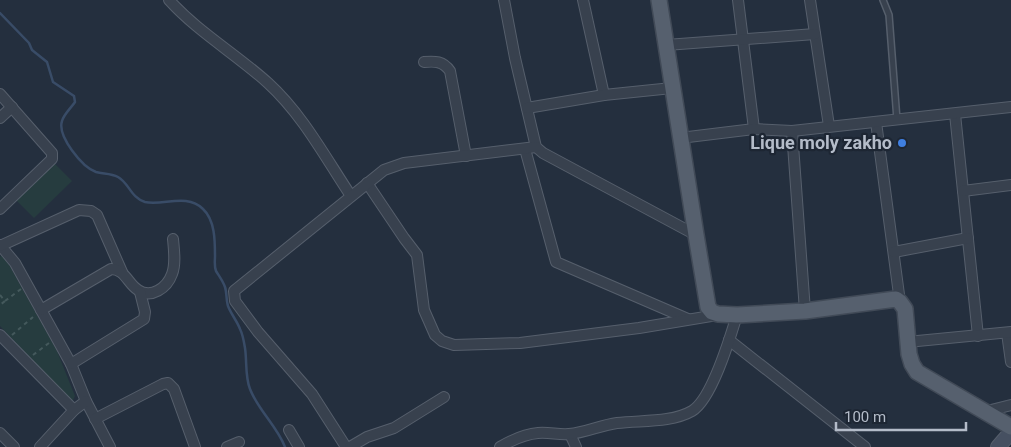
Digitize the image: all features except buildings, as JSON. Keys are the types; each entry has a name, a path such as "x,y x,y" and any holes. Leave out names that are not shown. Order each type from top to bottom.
{"main road":[{"path":"659,0 696,235 714,311 737,315 805,311 891,300 900,302 905,309 910,360 917,372 1011,427"},
{"path":"998,447 1011,432"}],"street":[{"path":"169,0 185,17 268,84 309,130 351,196"},
{"path":"504,0 515,58 536,147 542,153 696,235"},
{"path":"583,0 604,95"},
{"path":"738,0 754,129"},
{"path":"810,0 829,126"},
{"path":"666,45 815,34"},
{"path":"424,62 440,62 450,71 466,156"},
{"path":"527,108 604,95 672,88"},
{"path":"0,94 52,153 52,159 0,209"},
{"path":"0,118 12,107"},
{"path":"680,138 754,129 792,131 1011,108"},
{"path":"955,114 978,336"},
{"path":"876,122 900,302"},
{"path":"792,131 805,311"},
{"path":"444,397 394,428 367,437 348,447 312,394 258,332 235,301 234,291 384,170 404,163 525,150 536,147"},
{"path":"525,150 556,262 688,319"},
{"path":"367,184 417,255 424,310 435,336 442,341 454,345 520,343 639,328 688,319 714,311"},
{"path":"963,191 1011,185"},
{"path":"110,447 57,338 15,264 0,246 79,210 91,211 97,215 122,272 133,287 140,292 155,293 172,276 174,265 173,239"},
{"path":"894,252 968,238"},
{"path":"41,310 112,270 117,269 122,272"},
{"path":"71,364 144,319 145,312 140,292"},
{"path":"500,447 515,438 538,433 570,434 607,424 677,417 693,410 701,403 712,382 730,340 737,315"},
{"path":"907,342 1009,332 1011,362"},
{"path":"2,337 74,410"},
{"path":"730,340 865,447"},
{"path":"95,419 168,383 174,389 195,447"},
{"path":"40,447 74,410 86,401"},
{"path":"983,412 1011,405"},
{"path":"289,430 299,447"},
{"path":"0,433 14,447"},
{"path":"570,434 576,447"},
{"path":"227,447 239,442"}],"lane":[{"path":"883,0 889,15 897,120"}],"path":[{"path":"0,305 27,284"},
{"path":"0,296 4,301"},
{"path":"2,337 10,337 41,310"},
{"path":"26,362 57,338"}],"green space":[{"path":"53,162 72,181 34,218 16,200"},
{"path":"3,254 57,351 75,396 72,402 0,326 0,257"}],"waterway":[{"path":"0,13 29,43 32,50 47,62 53,82 74,96 75,102 63,118 61,127 67,142 84,164 96,172 118,177 140,200 152,203 190,202 197,204 207,214 214,231 215,269 226,289 228,306 243,338 248,384 253,397 282,439 285,447"}],"place":[{"name":"Lique moly zakho","path":"902,143"}]}
